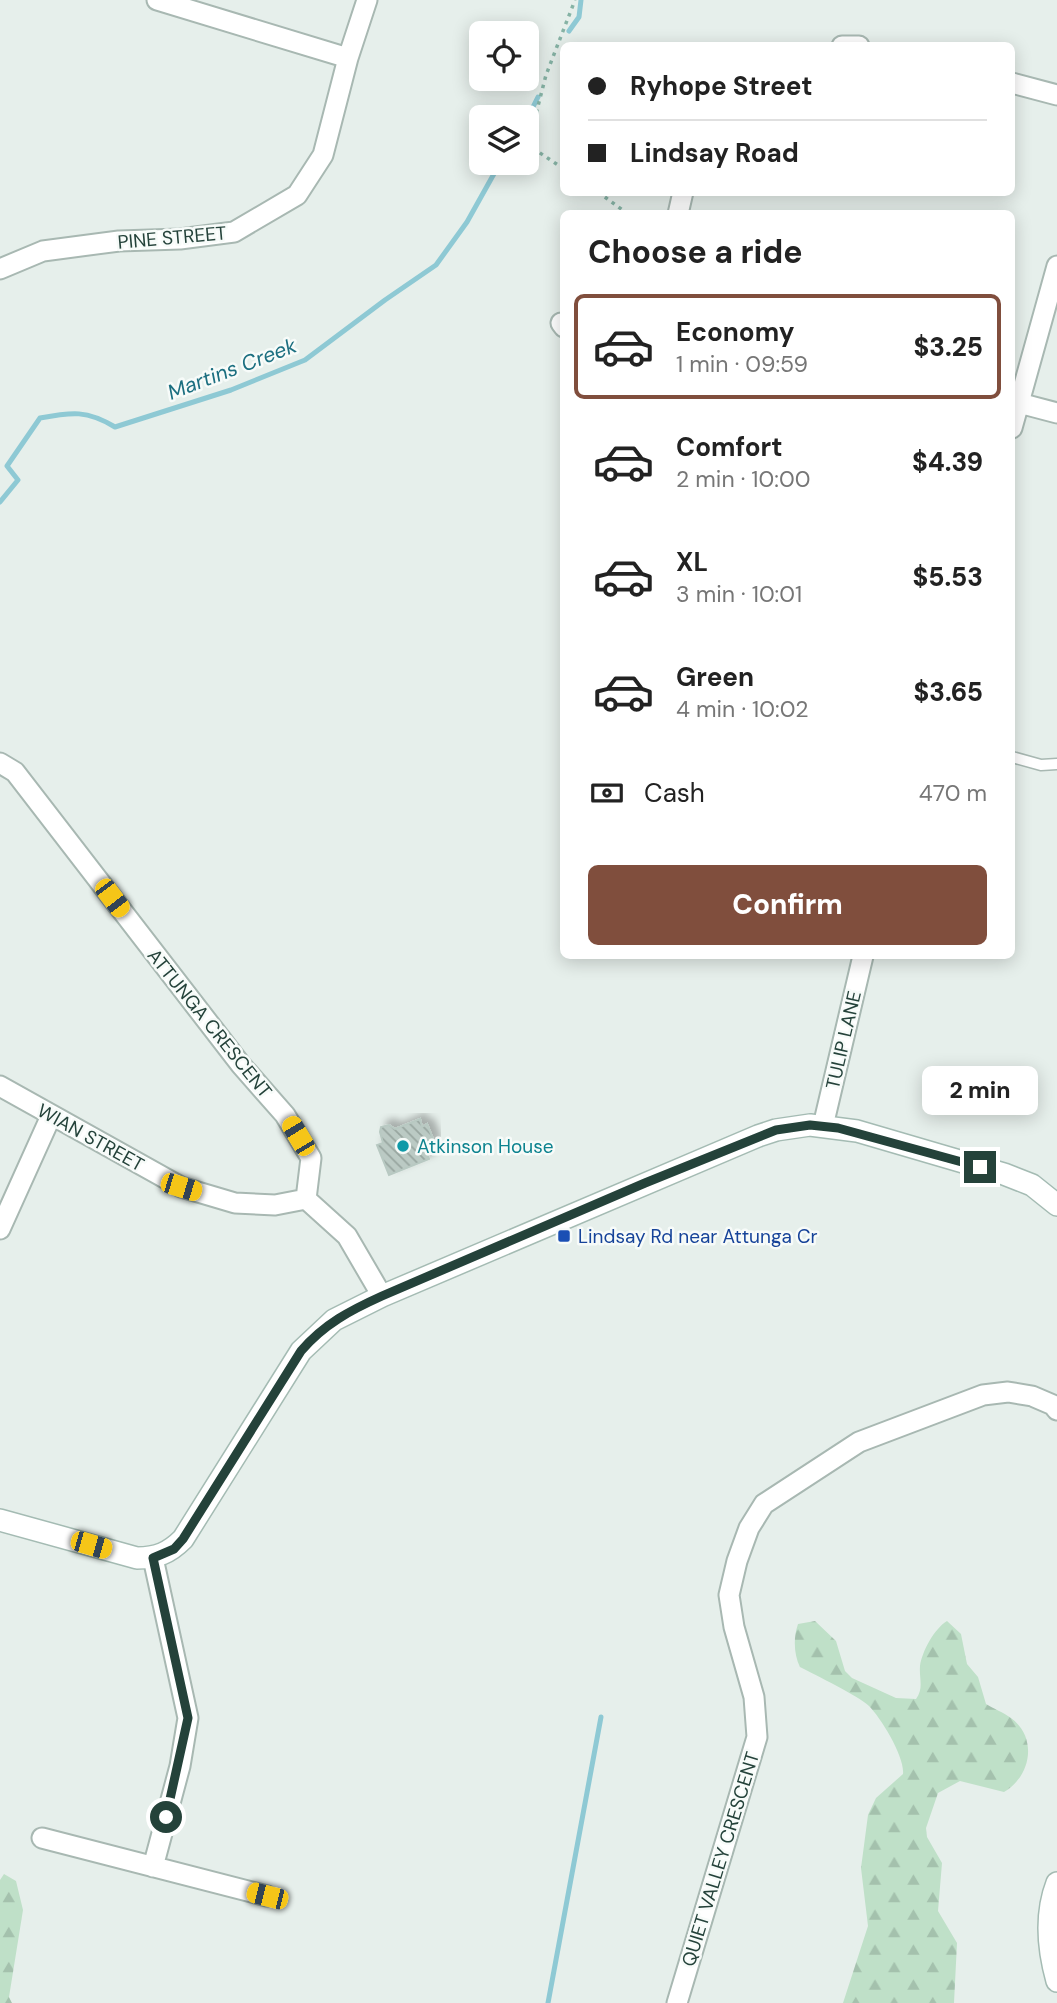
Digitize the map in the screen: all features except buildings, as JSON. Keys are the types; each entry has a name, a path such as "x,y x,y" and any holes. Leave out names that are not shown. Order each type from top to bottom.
{"street":[{"path":"157,0 348,58"},
{"name":"PINE STREET","path":"0,269 43,251 119,241 180,239 234,232 297,195 323,155 348,58 367,0"},
{"path":"1015,84 1057,95"},
{"path":"1015,417 1057,266"},
{"path":"1019,402 1057,413"},
{"name":"ATTUNGA CRESCENT","path":"0,763 15,772 241,1065 285,1115 311,1158 306,1199"},
{"name":"TULIP LANE","path":"823,1126 862,959"},
{"name":"WIAN STREET","path":"0,1086 181,1187 235,1203 275,1205 306,1199"},
{"path":"0,1229 51,1116"},
{"path":"0,1520 137,1558 153,1558 174,1549 308,1343 334,1320 382,1296 758,1136 792,1127 823,1126 857,1131 1004,1174 1032,1185 1057,1205"},
{"path":"306,1199 347,1236 382,1296"},
{"name":"QUIET VALLEY CRESCENT","path":"677,2003 757,1737 754,1697 734,1627 729,1595 749,1528 764,1504 859,1442 983,1395 1008,1392 1032,1396 1053,1405 1057,1410"},
{"path":"153,1558 188,1718 180,1766 153,1867"},
{"path":"41,1838 267,1896"},
{"path":"1057,1883 1051,1898 1049,1928 1051,1958 1057,1981"}],"lane":[{"path":"1015,758 1041,765 1057,764"}],"path":[{"path":"560,166 528,145 546,75 575,0"},
{"path":"603,196 623,210"}],"green space":[{"path":"815,1621 836,1641 845,1671 852,1678 896,1698 916,1699 921,1687 920,1666 923,1654 934,1634 947,1621 961,1634 967,1664 978,1677 986,1704 1011,1718 1020,1726 1025,1736 1028,1756 1025,1767 1013,1785 1004,1792 960,1781 938,1793 926,1828 927,1837 942,1863 938,1911 957,1943 954,2003 843,2003 868,1926 861,1868 868,1815 876,1798 903,1774 903,1767 891,1738 869,1706 800,1667 795,1646 798,1624"},
{"path":"4,1874 16,1881 23,1910 9,1997 12,2003 0,2003 0,1880"}],"waterway":[{"name":"Martins Creek","path":"569,31 579,17 581,0"},
{"name":"Martins Creek","path":"534,105 538,97"},
{"name":"Martins Creek","path":"0,502 18,480 7,466 40,418 79,414 105,421 115,427 231,390 305,360 436,265 467,222 493,175"},
{"path":"548,2003 601,1717"}],"place":[{"name":"Atkinson House","path":"403,1146"},
{"name":"Lindsay Rd near Attunga Cr","path":"564,1236"}],"route":[{"path":"166,1817 180,1766 188,1718 153,1558 174,1549 183,1539 301,1351 323,1328 350,1310 382,1296 776,1130 810,1125 857,1131 980,1167"}]}
